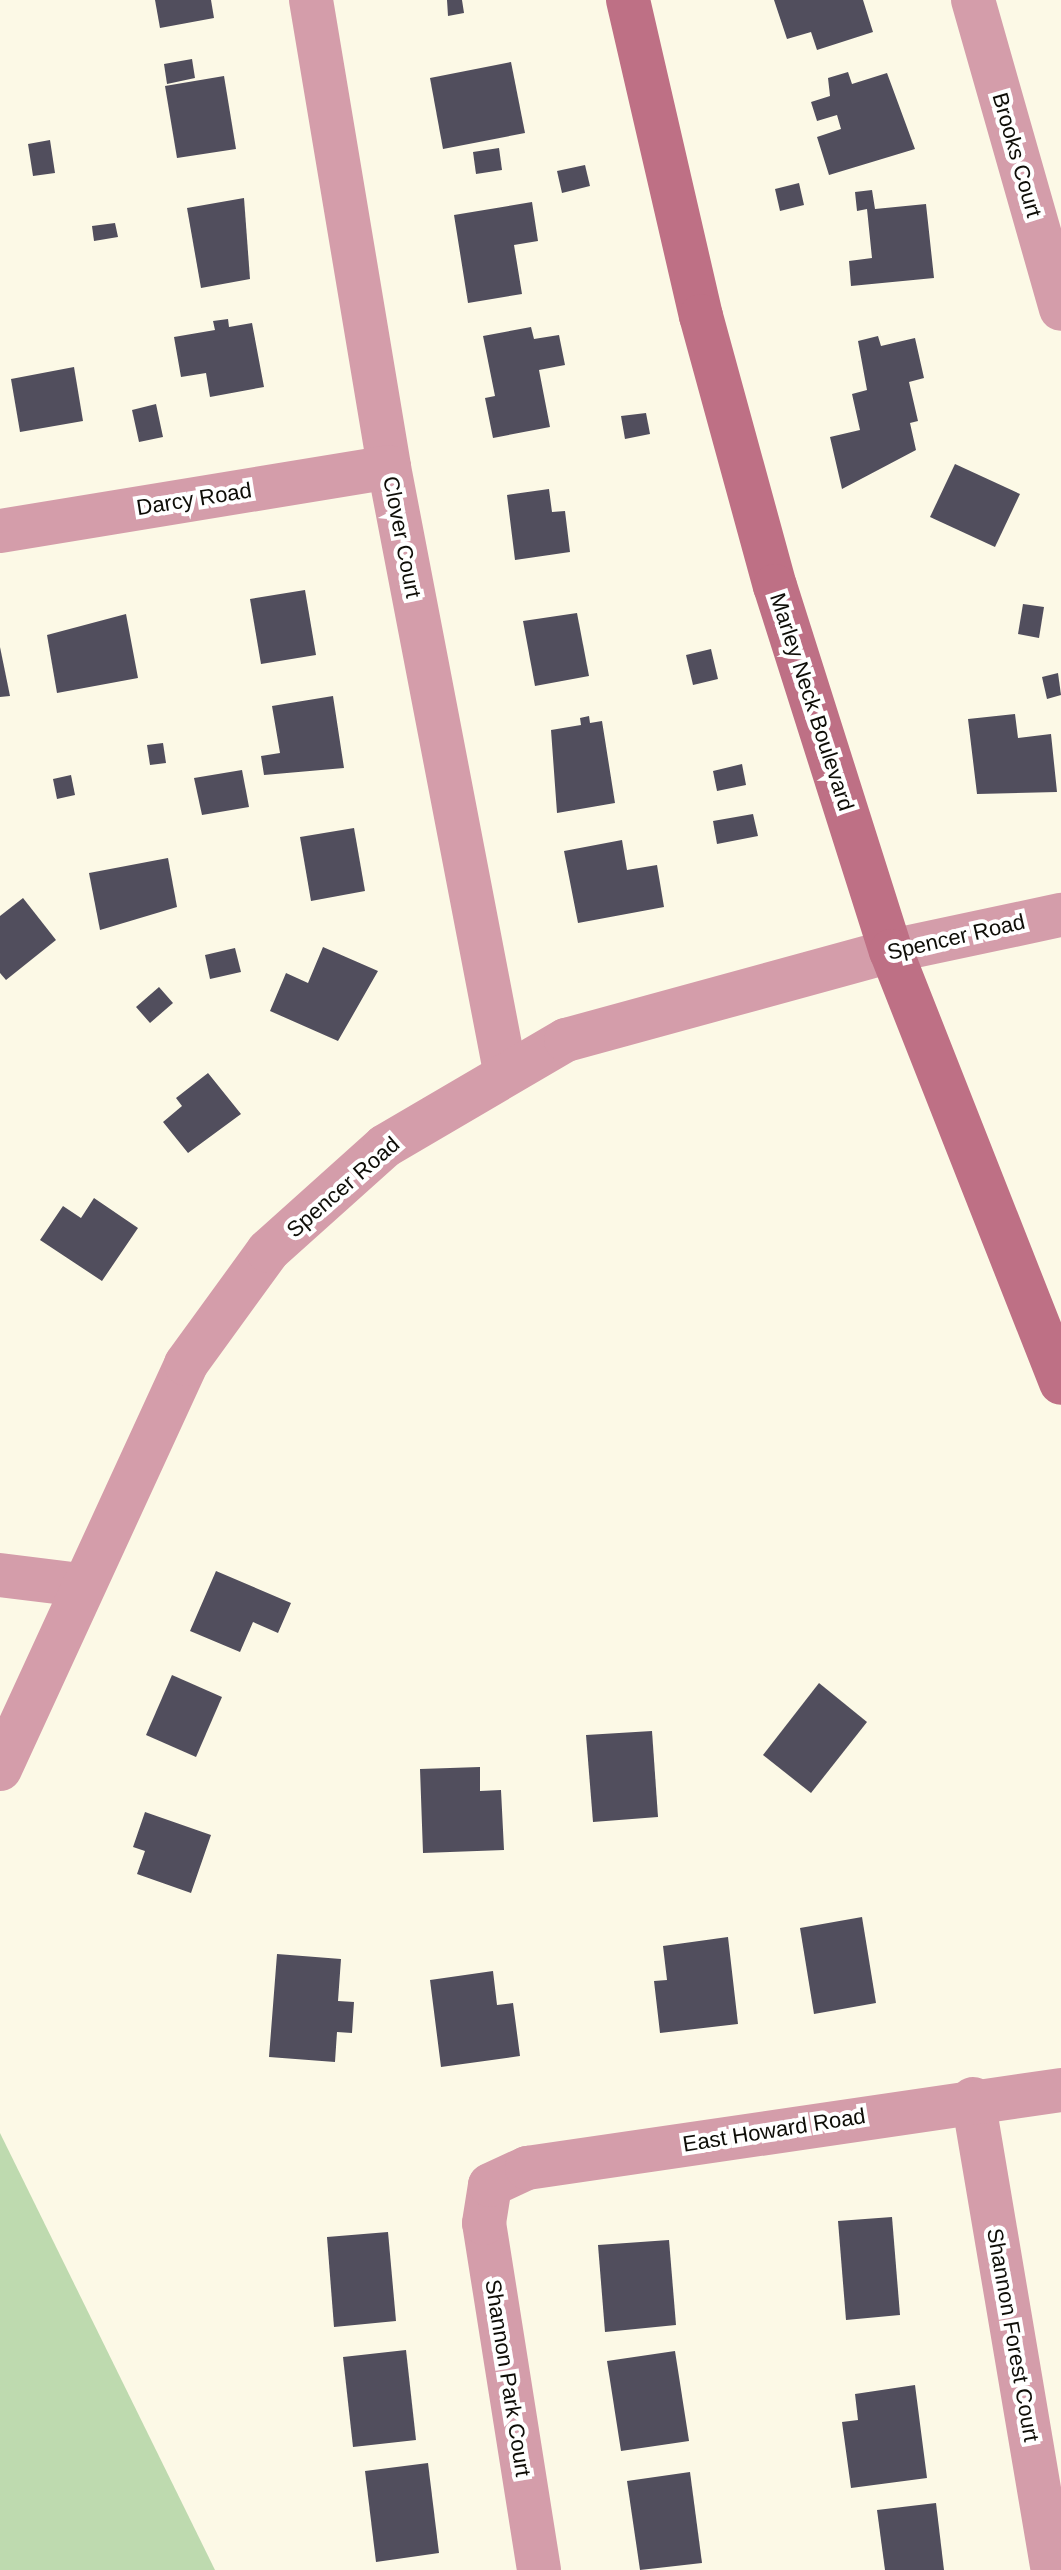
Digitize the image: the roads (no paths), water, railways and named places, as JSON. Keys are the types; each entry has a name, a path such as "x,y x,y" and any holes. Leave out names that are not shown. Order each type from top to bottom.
{"main road":[{"name":"Marley Neck Boulevard","path":"628,0 701,316 758,526 891,951 1061,1383"}],"street":[{"name":"Clover Court","path":"311,0 389,467 505,1071"},
{"name":"Brooks Court","path":"973,0 1061,309"},
{"name":"Darcy Road","path":"0,531 389,467"},
{"name":"Spencer Road","path":"0,1769 80,1585 186,1364 268,1251 385,1146 505,1071 566,1040 891,951 1061,915"},
{"path":"0,1575 80,1585"},
{"name":"East Howard Road","path":"490,2185 527,2168 973,2099 1061,2090"},
{"name":"Shannon Forest Court","path":"973,2099 1053,2570"},
{"name":"Shannon Park Court","path":"490,2185 484,2223 539,2570"}]}
